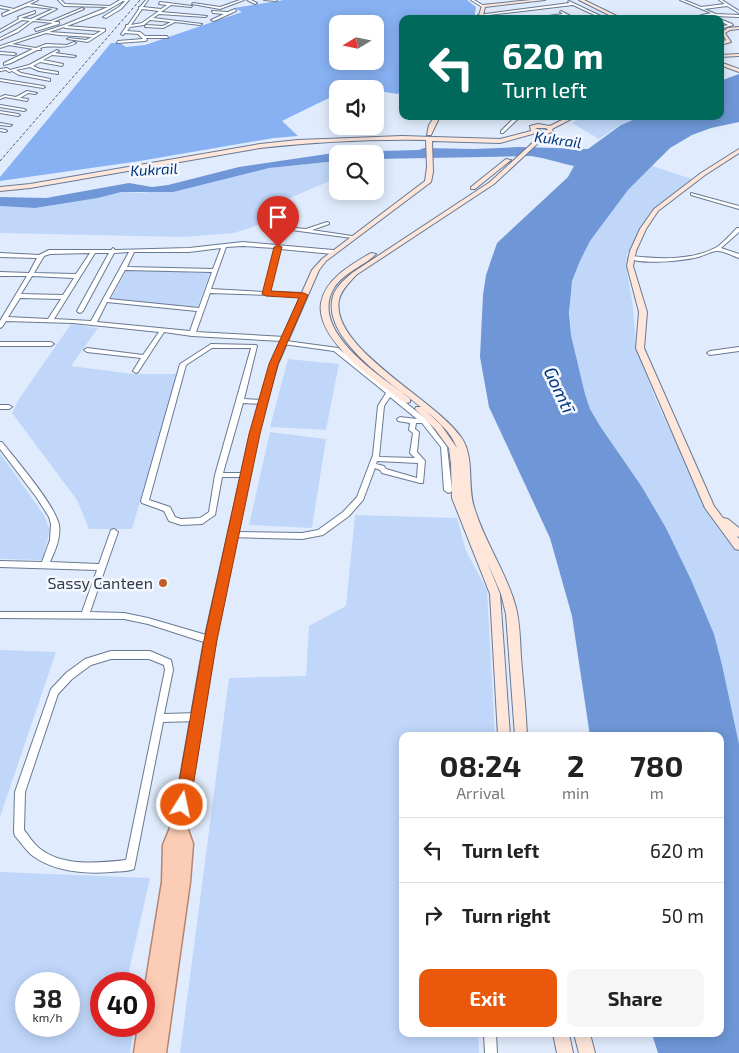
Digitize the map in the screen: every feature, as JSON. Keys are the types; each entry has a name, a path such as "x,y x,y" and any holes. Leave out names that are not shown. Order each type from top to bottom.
{"main road":[{"path":"142,1053 170,882 171,845 179,823"},
{"path":"156,1053 182,882 185,844 179,823"}],"street":[{"path":"23,0 35,1"},
{"path":"60,0 64,5 110,6"},
{"path":"82,0 82,6"},
{"path":"92,0 90,2 103,3"},
{"path":"0,48 63,27 122,0 128,0"},
{"path":"105,17 120,8 128,0"},
{"path":"144,37 145,40 118,42 127,26 147,0"},
{"path":"183,15 193,3 203,0"},
{"path":"160,3 193,3 220,8 243,0"},
{"path":"248,0 256,3"},
{"path":"265,0 276,0"},
{"path":"472,0 483,6 543,0"},
{"path":"483,6 529,0"},
{"path":"566,0 605,15"},
{"path":"581,0 613,15"},
{"path":"682,0 689,0"},
{"path":"682,0 713,15"},
{"path":"720,0 739,12"},
{"path":"2,15 35,1"},
{"path":"42,7 54,2"},
{"path":"492,15 550,8 574,2 598,15"},
{"path":"0,6 4,4"},
{"path":"140,33 170,4"},
{"path":"16,42 0,39 18,31 32,20 56,9 28,5"},
{"path":"700,8 728,5"},
{"path":"0,6 16,10"},
{"path":"82,6 96,12"},
{"path":"52,22 82,6"},
{"path":"481,15 483,6"},
{"path":"550,8 565,15"},
{"path":"139,10 163,10"},
{"path":"139,10 158,14 205,16"},
{"path":"213,20 235,10"},
{"path":"186,11 228,13"},
{"path":"0,31 34,12"},
{"path":"2,15 58,23 36,30 61,36 68,33 95,36"},
{"path":"0,20 11,16"},
{"path":"724,17 739,16"},
{"path":"146,26 163,27 180,19"},
{"path":"127,26 151,21 200,24"},
{"path":"724,21 731,25 724,27"},
{"path":"133,32 138,24"},
{"path":"63,27 104,30 87,41 69,39"},
{"path":"724,43 734,40 731,33 739,29"},
{"path":"724,32 739,29"},
{"path":"124,32 140,33 144,37 167,36"},
{"path":"724,34 729,41 724,43"},
{"path":"0,42 5,40"},
{"path":"5,64 47,45 68,47 74,43"},
{"path":"8,45 40,48"},
{"path":"14,71 30,66 57,51"},
{"path":"0,53 14,54"},
{"path":"52,54 74,56"},
{"path":"724,59 739,55"},
{"path":"40,61 62,66"},
{"path":"0,62 12,66 5,68 7,69"},
{"path":"724,63 733,69"},
{"path":"30,66 39,70 57,73"},
{"path":"724,68 739,71"},
{"path":"0,70 7,69 20,74 49,80"},
{"path":"0,80 42,86"},
{"path":"0,85 8,82"},
{"path":"17,98 27,92 35,93"},
{"path":"0,98 5,96 27,100"},
{"path":"0,106 21,110 11,114"},
{"path":"0,112 18,115"},
{"path":"179,823 210,640 245,475 274,364 316,270 324,260 352,237 428,182 430,176 428,162 429,138 435,120"},
{"path":"502,132 515,120"},
{"path":"522,732 512,614 508,596 469,507 465,452 457,436 443,422 356,348 342,330 335,314 335,302 340,288 354,274 469,195 513,156 534,131 555,120"},
{"path":"504,732 498,612 495,594 456,498 456,464 453,448 438,427 346,350 332,333 324,310 330,288 345,273 469,195 492,183 548,131 568,120"},
{"path":"0,124 10,125"},
{"path":"541,126 548,131"},
{"path":"0,188 30,186 201,154 298,142 410,136 500,141 534,131 548,131"},
{"path":"739,151 703,174 656,210 643,229 633,251 630,266 642,312 640,348 710,508 739,546"},
{"path":"693,194 739,208"},
{"path":"306,231 327,223"},
{"path":"284,228 352,237"},
{"path":"631,258 648,260 680,258 717,248 739,229"},
{"path":"0,326 41,257 49,252 188,250 243,244 333,252"},
{"path":"192,334 224,246"},
{"path":"266,294 278,247"},
{"path":"717,248 739,256"},
{"path":"50,320 94,250"},
{"path":"80,311 113,250"},
{"path":"93,323 133,250"},
{"path":"0,255 41,257"},
{"path":"124,268 215,271"},
{"path":"0,274 77,276"},
{"path":"208,291 304,295"},
{"path":"18,296 65,297"},
{"path":"106,300 200,310"},
{"path":"4,319 93,323 192,334 284,341 336,349 424,421 444,447 448,490"},
{"path":"136,371 162,331"},
{"path":"0,344 51,344"},
{"path":"211,346 254,346 240,401 219,474 212,513 202,521 181,522 172,519 167,509 145,501 183,364 211,346"},
{"path":"710,353 739,349"},
{"path":"87,350 145,357"},
{"path":"232,535 302,536 320,533 355,505 360,498 373,462 380,406 389,394"},
{"path":"240,401 263,402"},
{"path":"0,407 9,407"},
{"path":"400,419 424,421"},
{"path":"414,421 412,430 416,432 413,453 422,461"},
{"path":"0,444 46,508 55,524 54,542 45,565"},
{"path":"373,462 384,471 420,481 422,461"},
{"path":"373,462 422,461"},
{"path":"219,474 245,475"},
{"path":"719,519 739,533"},
{"path":"85,616 114,532"},
{"path":"0,564 102,567"},
{"path":"0,614 124,616 210,640"},
{"path":"111,655 150,655 168,664 169,670 159,718 130,865 103,868 64,865 36,853 19,832 20,792 54,692 88,662 111,655"},
{"path":"159,718 198,718"},
{"path":"490,1037 492,1053"},
{"path":"562,1037 565,1053"},
{"path":"583,1037 587,1053"}],"shaded area":[{"path":"284,0 467,0 476,7 475,15 399,15 399,93 384,92 384,80 329,80 329,98 282,121 298,136 274,138 140,161 0,181 0,177 111,43 120,43 126,47 145,45 242,12 234,8"},
{"path":"577,120 631,120 599,139 572,123"},
{"path":"329,162 329,181 285,200 279,213 258,225 234,233 183,237 0,233 0,206 35,208 98,198 121,192 143,193 269,168"},
{"path":"652,166 692,179 652,210 627,254 626,266 633,306 636,348 657,403 710,513 739,552 739,744 714,634 666,528 642,487 590,409 571,335 569,297 572,281 580,261 590,241 628,190"},
{"path":"127,270 210,273 198,307 111,299"},
{"path":"71,324 98,328 71,366 133,374 177,374 132,529 89,529 77,500 12,413 19,399"},
{"path":"288,359 339,364 326,430 270,427"},
{"path":"270,432 326,439 312,528 249,525"},
{"path":"0,453 44,515 50,531 42,560 0,559"},
{"path":"355,515 457,518 466,551 487,590 495,732 399,732 399,1037 478,1037 479,1053 180,1053 229,678 306,676 309,626 346,606"},
{"path":"0,650 56,652 0,817"},
{"path":"0,872 150,878 129,972 90,972 90,1037 132,1037 130,1053 0,1053"}],"water":[{"name":"Gomtī","path":"739,74 739,122 711,128 692,135 670,148 628,190 590,241 580,261 572,281 569,313 571,335 590,409 642,487 666,528 714,634 739,744 739,1053 658,1053 653,1037 724,1037 724,732 589,732 572,616 550,538 489,407 480,357 483,295 486,275 497,243 568,177 574,166 531,156 384,159 384,151 419,150 424,148 475,149 519,147 588,149 621,125 632,120 724,120 724,80"},
{"path":"329,154 329,162 269,168 173,192 121,192 98,198 35,208 0,206 0,197 46,198 129,183 152,187 168,185 239,167"}],"railway":[{"path":"0,161 140,0"}],"place":[{"name":"Sassy Canteen","path":"163,583"}],"route":[{"path":"182,805 210,640 254,434 274,364 304,295 266,294 278,247"}],"water label":[{"name":"Kukrail","path":"558,140"},
{"name":"Kukrail","path":"154,170"}]}
